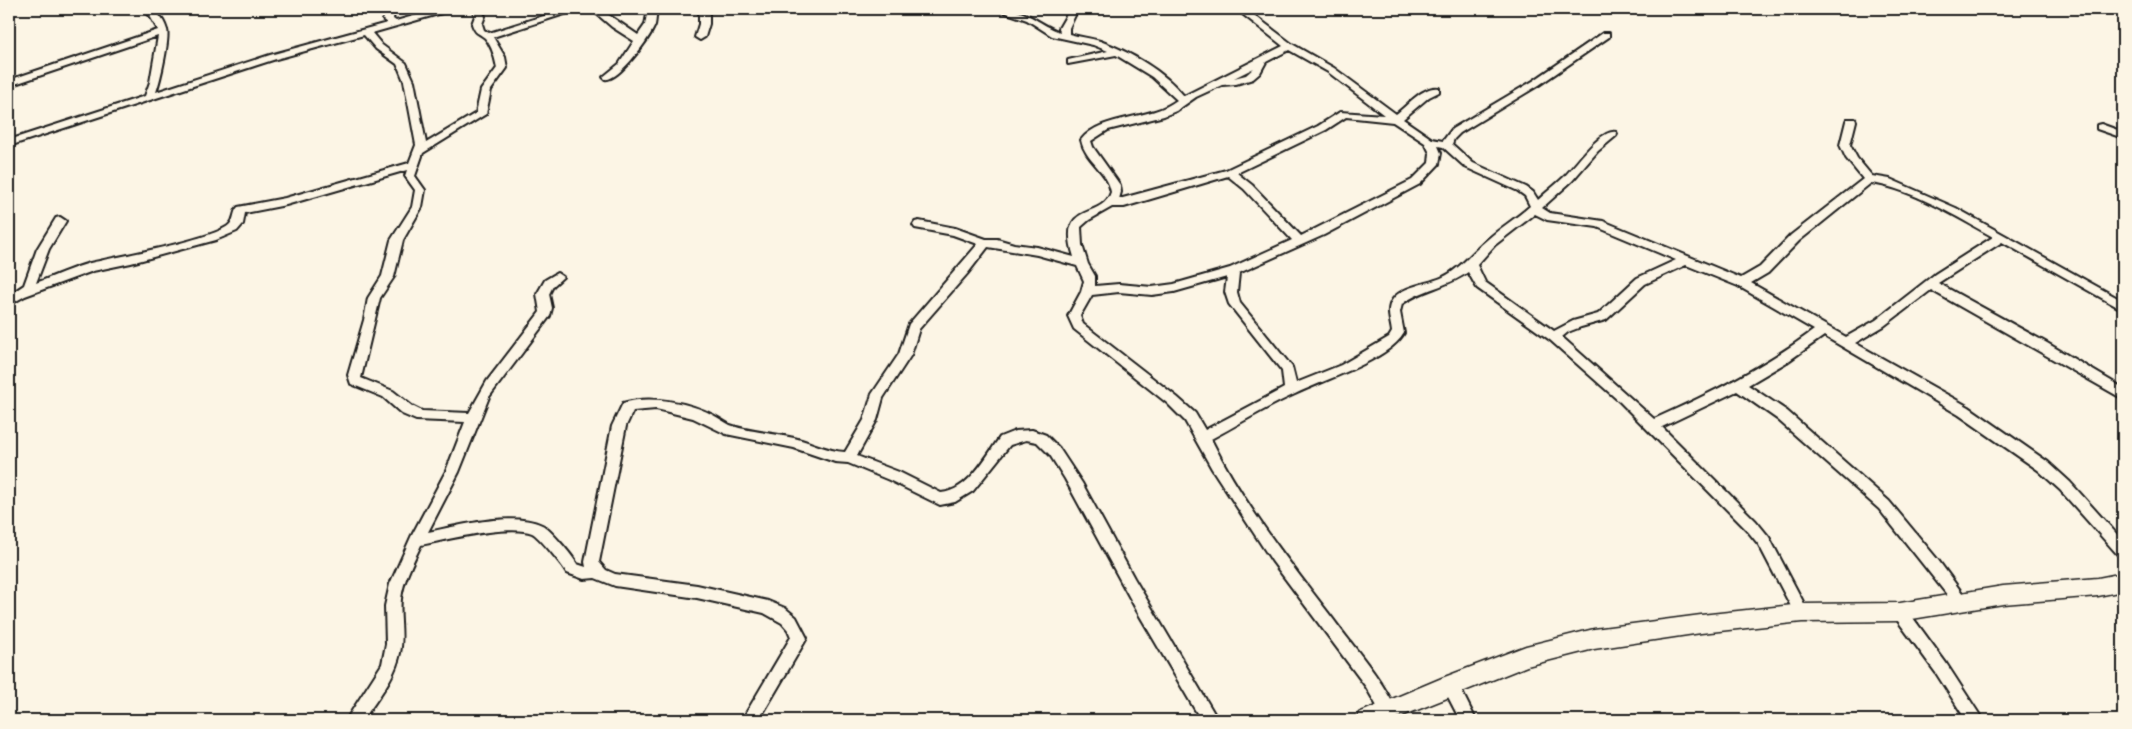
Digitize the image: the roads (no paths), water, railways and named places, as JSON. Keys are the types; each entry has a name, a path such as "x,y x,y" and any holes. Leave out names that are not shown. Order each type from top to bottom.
{"main road":[{"path":"1367,720 1526,656 1594,639 1700,624 1802,613 1900,612 1942,606 1961,601 2123,582"}],"street":[{"path":"147,9 154,14 163,31 155,82 148,97"},
{"path":"391,9 388,20 395,24"},
{"path":"9,143 273,57 446,9"},
{"path":"420,151 481,114 486,90 502,68 500,57 488,36 480,32 476,24 480,16 476,9"},
{"path":"488,36 575,9"},
{"path":"595,9 615,25 639,40"},
{"path":"608,77 622,66 650,25 652,9"},
{"path":"700,37 704,24 704,9"},
{"path":"1004,9 1030,18 1055,34 1098,44 1147,69 1170,85 1183,101"},
{"path":"1065,36 1064,28 1074,9"},
{"path":"1241,9 1289,46 1331,70 1412,131 1429,141 1447,145 1469,165 1522,189 1529,194 1539,212 1547,216 1599,224 1742,283 1964,411 2043,466 2065,486 2123,550"},
{"path":"9,83 163,31"},
{"path":"366,32 380,47 401,63 413,96 421,140 420,151 410,176 420,190 417,207 400,232 388,277 374,298 370,320 354,375 355,382 388,394 407,410 420,416 458,417 474,420"},
{"path":"1447,145 1449,138 1456,131 1536,83 1606,35"},
{"path":"1289,46 1262,60 1257,71 1253,74 1237,81 1221,81 1202,89 1178,106 1162,114 1095,131 1089,135 1086,140 1086,146 1116,187 1116,194 1110,203 1087,216 1076,227 1075,234 1082,263 1089,274 1090,283 1074,316 1078,326 1172,400 1190,417 1203,437 1216,465 1277,557 1371,682 1388,710"},
{"path":"1071,62 1114,53"},
{"path":"1110,203 1124,203 1230,172 1322,128 1344,114 1397,119 1425,95 1436,90"},
{"path":"1851,121 1845,145 1869,179"},
{"path":"2101,127 2123,135"},
{"path":"1203,437 1291,390 1345,368 1393,340 1398,333 1394,310 1398,300 1409,294 1449,280 1471,264 1486,247 1568,179 1594,149 1612,134"},
{"path":"1086,291 1119,288 1152,290 1174,288 1234,271 1299,241 1416,182 1426,173 1436,159 1437,153 1429,141"},
{"path":"24,292 91,267 131,259 212,237 233,228 237,224 240,211 242,210 286,201 413,165"},
{"path":"1230,172 1248,187 1299,241"},
{"path":"1742,283 1764,270 1795,238 1874,177 1902,187 2001,237 2123,306"},
{"path":"9,301 30,287 43,249 60,221"},
{"path":"920,225 954,232 985,242 1037,251 1082,263"},
{"path":"1846,342 1864,334 1881,323 1913,300 1930,284 2001,237"},
{"path":"849,458 870,420 877,397 905,355 913,327 964,270 985,242"},
{"path":"1554,337 1564,329 1602,317 1641,281 1686,260"},
{"path":"1471,264 1480,285"},
{"path":"1234,271 1230,292 1235,304 1288,370 1291,390"},
{"path":"1456,275 1480,285 1554,337 1652,426 1751,525 1764,541 1802,613"},
{"path":"354,720 391,660 394,645 393,592 418,540 427,516 452,471 484,396 496,377 546,313 543,294 549,282 556,276"},
{"path":"1930,284 2043,346 2123,394"},
{"path":"1652,426 1739,386 1780,362 1824,329"},
{"path":"1739,386 1782,415 1884,505 1961,601"},
{"path":"750,720 799,638 794,624 774,610 762,606 698,592 604,577 596,572 592,562 619,426 628,407 656,404 708,418 726,430 795,443 829,455 849,458 894,476 945,500 961,493 1005,441 1012,436 1023,434 1045,440 1066,470 1171,656 1210,720"},
{"path":"418,540 472,530 530,526 543,533 550,544 566,556 572,569 584,573 596,572"},
{"path":"1900,612 1941,668 1975,720"},
{"path":"1450,685 1468,720"}]}
